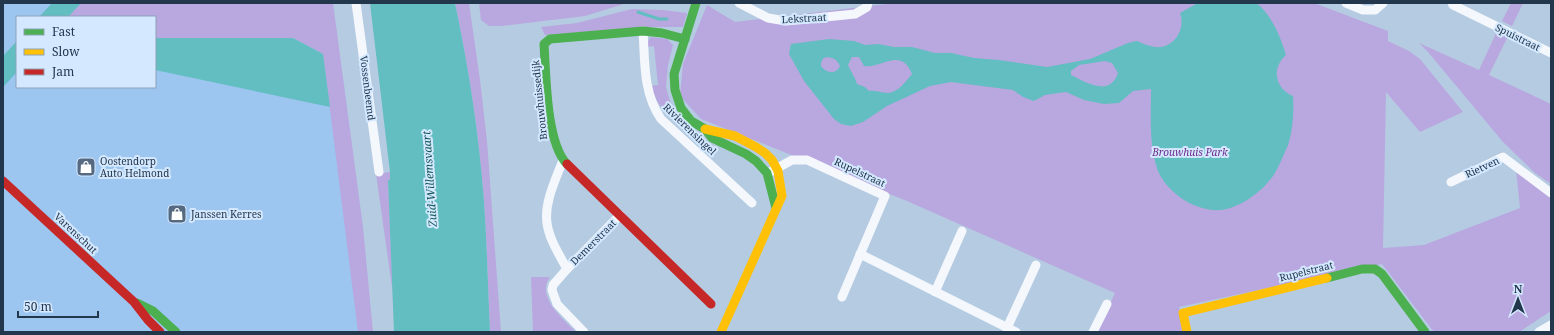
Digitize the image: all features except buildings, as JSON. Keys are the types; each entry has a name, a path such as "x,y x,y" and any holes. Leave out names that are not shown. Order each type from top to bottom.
{"street":[{"name":"Vossenbeemd","path":"356,3 379,172"},
{"name":"Rivierensingel","path":"696,3 674,74 675,90 681,108 692,121 705,129 712,138 746,154 756,161 767,173"},
{"name":"Lekstraat","path":"739,3 768,18 786,21 855,14 867,7 868,3"},
{"path":"1346,3 1363,10 1375,10 1383,3"},
{"name":"Spuistraat","path":"1452,3 1453,5 1551,53"},
{"name":"Rivierensingel","path":"643,31 647,89 654,108 661,119 752,203"},
{"name":"Brouwhuissedijk","path":"685,39 662,33 643,31 550,39 546,41 544,44 551,128 556,148 563,160 711,304"},
{"name":"Rivierensingel","path":"705,129 718,130 753,144 767,156 777,168 781,184 782,196 723,332"},
{"name":"Rietven","path":"1451,182 1503,158 1551,193"},
{"name":"Demerstraat","path":"563,160 549,196 547,222 552,240 567,269"},
{"name":"Rupelstraat","path":"767,173 792,160 807,160 885,196 842,297"},
{"path":"767,173 776,208"},
{"name":"Varenschut","path":"3,181 134,302 148,320 160,332"},
{"name":"Demerstraat","path":"584,332 557,304 552,290 553,285 620,215"},
{"path":"935,292 962,231"},
{"path":"860,254 1016,332"},
{"path":"1007,328 1036,265"},
{"name":"Rupelstraat","path":"1187,332 1183,313 1362,269 1375,269 1382,274 1425,332"},
{"name":"Varenschut","path":"134,302 152,311 176,332"},
{"path":"1093,332 1107,304"},
{"path":"1539,332 1551,324"}],"shaded area":[{"path":"3,3 326,3 359,332 3,332"}],"green space":[{"path":"81,3 333,3 363,227 373,332 358,332 323,54 293,38 156,38 156,16 69,16"},
{"path":"455,3 469,3 480,80 487,141 501,332 490,332 482,176 469,77"},
{"path":"479,3 627,3 585,16 501,26 489,26 481,20"},
{"name":"Brouwhuis Park","path":"895,3 1314,3 1388,31 1388,41 1409,51 1420,59 1463,112 1420,132 1386,92 1383,248 1424,245 1520,208 1516,170 1551,197 1551,311 1519,332 1434,332 1382,264 1179,307 1184,332 1097,332 1115,293 907,201 701,119 680,96 683,64 707,5 735,22"},
{"path":"1511,3 1523,3 1512,26 1502,21"},
{"path":"632,9 687,13 683,27 644,27 545,35 541,27 577,23"},
{"path":"1498,29 1509,34 1489,75 1551,104 1551,184 1535,173 1503,142 1419,43 1479,70"},
{"path":"651,37 667,39 673,45 668,65 666,87 671,105 685,125 686,132 664,111 653,93 651,86 658,85 654,46 647,47 647,43"},
{"path":"390,172 390,180 388,180 393,294 376,174"},
{"path":"531,277 550,277 546,284 548,300 576,332 533,332"}],"water":[{"path":"52,3 81,3 69,16 40,16"},
{"name":"Zuid-Willemsvaart","path":"370,3 455,3 469,77 482,176 490,332 394,332 388,180 390,180 390,172"},
{"path":"1198,3 1256,3 1271,19 1286,55 1278,66 1277,78 1282,88 1293,96 1293,121 1288,145 1271,179 1252,197 1237,206 1221,210 1211,210 1200,207 1181,198 1162,179 1157,170 1152,146 1151,89 1133,91 1119,103 1104,104 1084,100 1066,92 1045,95 1034,101 1023,97 1013,90 951,82 930,86 887,106 863,122 851,126 841,124 834,119 804,81 789,54 791,44 829,39 854,41 865,45 878,44 894,47 912,47 935,53 951,53 974,58 1047,67 1090,59 1128,43 1137,41 1155,47 1168,45 1177,37 1180,31 1180,13","holes":["827,57 835,59 838,62 840,66 836,71 831,72 821,66 822,60","852,57 859,57 864,66 877,65 896,60 902,61 912,74 896,91 888,93 869,91 865,87 857,84 848,65","1105,61 1112,63 1118,73 1110,85 1098,86 1071,75 1071,71 1079,65"]},
{"path":"156,38 293,38 323,54 330,107 156,70"},
{"path":"16,42 16,73 3,87 3,56"}],"waterway":[{"path":"638,12 659,19 667,19"}],"traffic: fast":[{"path":"696,3 674,74 675,90 681,108 691,121 705,129 712,138 746,154 756,161 767,173 776,208"},
{"path":"567,164 560,154 551,125 548,107 544,44 550,39 643,31 662,33 685,39"},
{"path":"1327,278 1362,269 1375,269 1382,274 1425,332"},
{"path":"137,303 153,311 176,332"}],"traffic: slow":[{"path":"705,129 735,136 765,153 772,160 778,171 782,196 721,332"},
{"path":"1187,332 1183,313 1327,278"}],"traffic: jam":[{"path":"567,164 711,304"},
{"path":"3,181 134,302 148,320 160,332"}],"place":[{"name":"Oostendorp Auto Helmond","path":"86,167"},
{"name":"Janssen Kerres","path":"177,214"}]}
